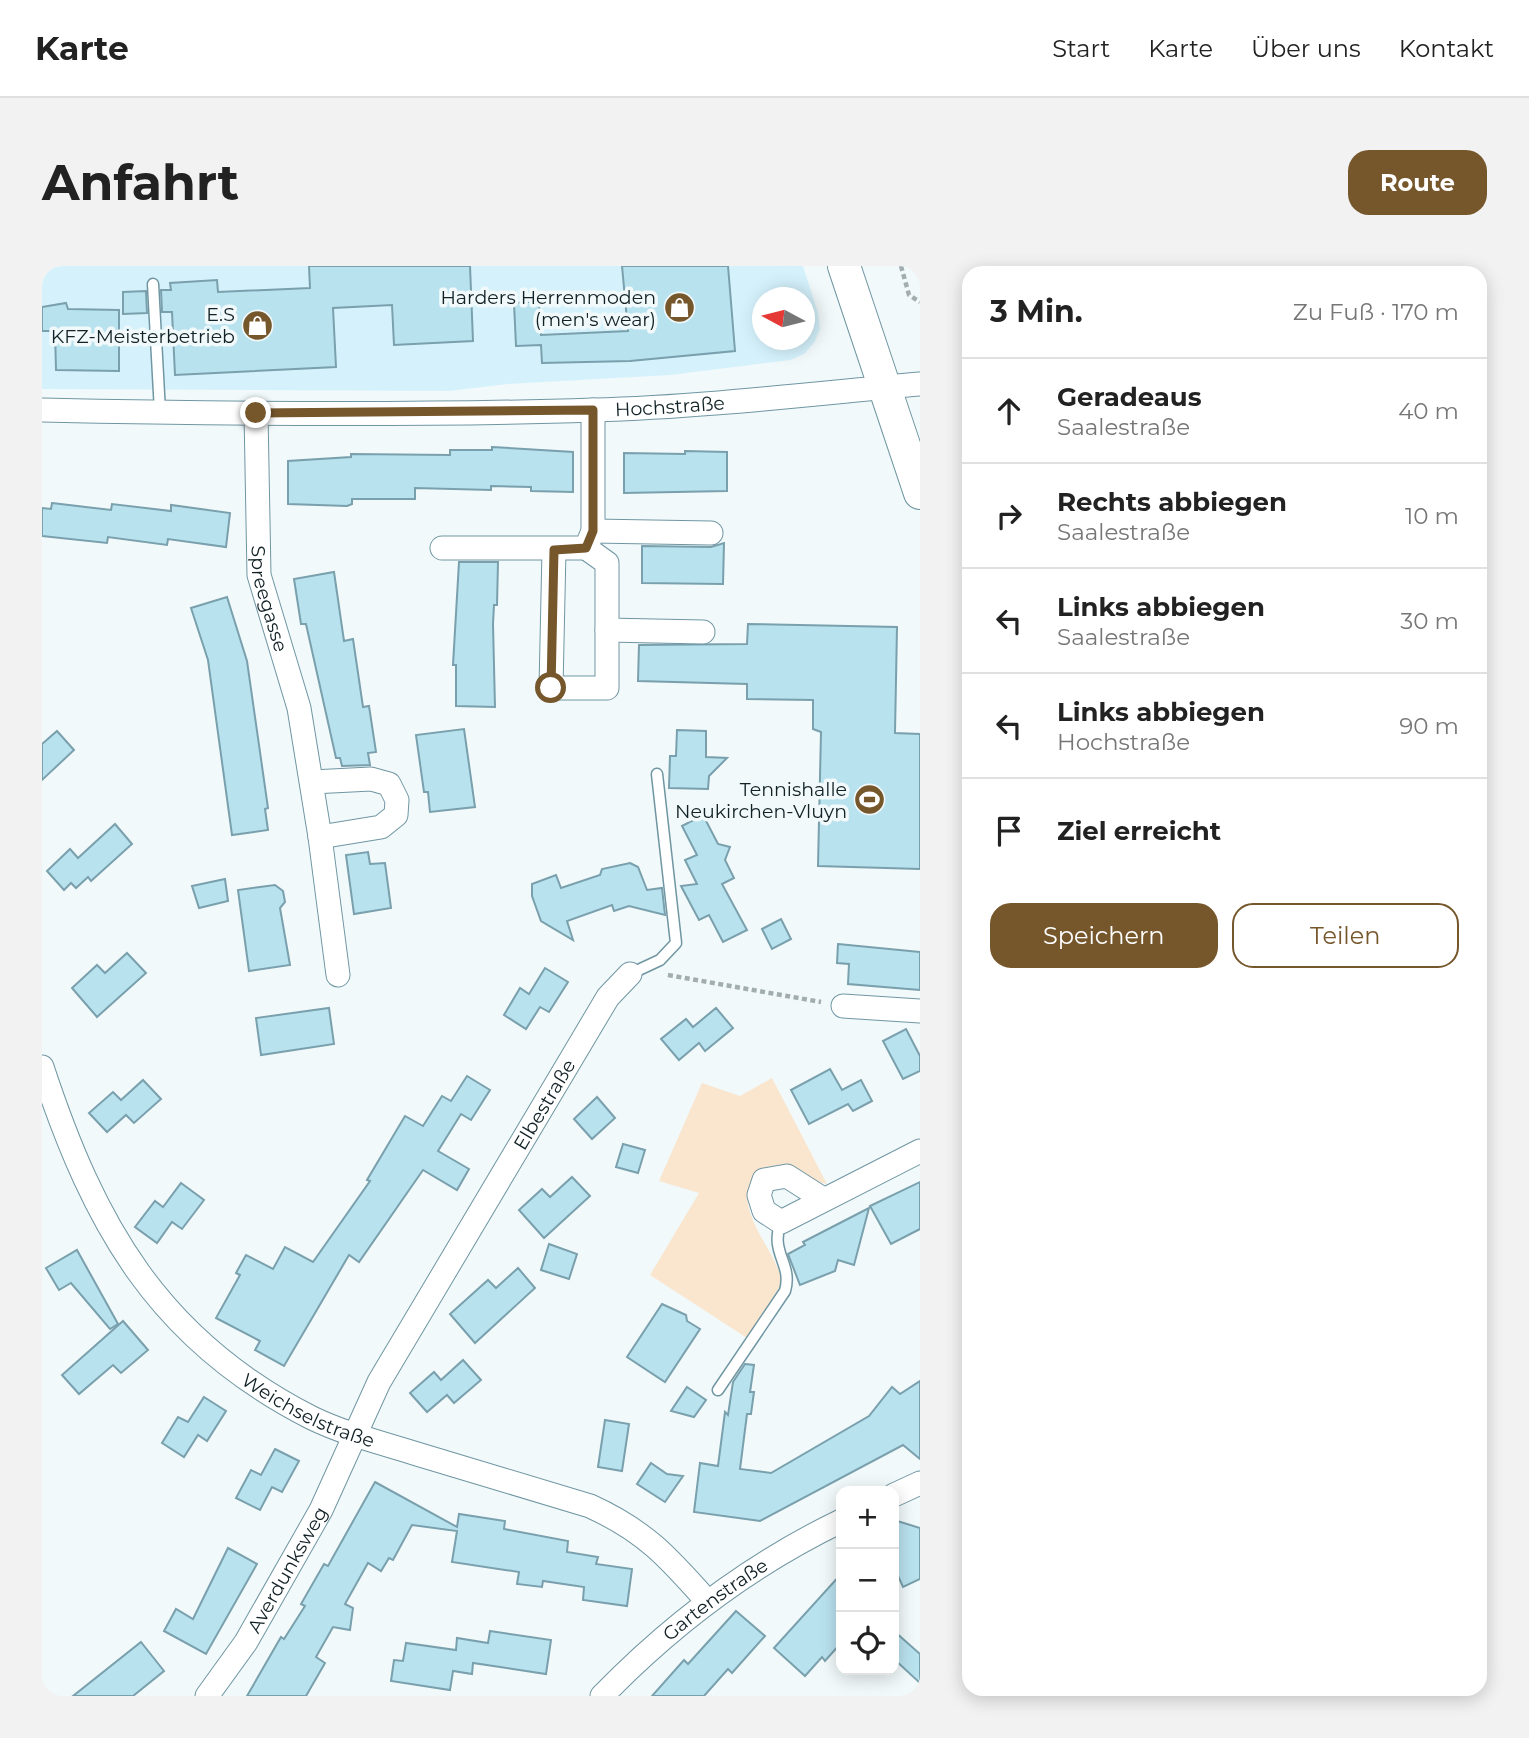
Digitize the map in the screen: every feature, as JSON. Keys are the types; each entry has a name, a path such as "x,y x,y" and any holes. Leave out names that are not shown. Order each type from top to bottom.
{"street":[{"path":"844,266 920,493"},
{"name":"Hochstraße","path":"42,410 256,413 593,410 754,401 920,384"},
{"path":"554,550 551,688 607,688 607,563 590,540 593,410"},
{"name":"Spreegasse","path":"256,413 259,575 299,708 312,782 338,975"},
{"path":"442,548 554,550 590,540 711,533"},
{"path":"607,630 704,632"},
{"path":"312,782 371,779 389,784 397,800 396,815 381,827 320,837"},
{"name":"Elbestraße","path":"354,1434 379,1382 608,997 630,974"},
{"path":"843,1006 920,1011"},
{"name":"Weichselstraße","path":"42,1068 67,1144 94,1202 130,1262 181,1325 233,1371 313,1418 354,1434 590,1506 625,1522 661,1549 707,1601"},
{"path":"823,1199 787,1176 764,1180 759,1195 764,1211 781,1222 920,1151"},
{"name":"Averdunksweg","path":"207,1696 253,1630 321,1510 354,1434"},
{"path":"899,1493 920,1483"},
{"name":"Gartenstraße","path":"602,1696 641,1656 707,1601 836,1524"}],"lane":[{"path":"153,284 160,412"},
{"name":"Elbestraße","path":"630,974 660,960 676,943 657,774"},
{"path":"718,1390 785,1291 789,1278 775,1238 781,1222"}],"path":[{"path":"901,266 909,295 920,302"},
{"path":"630,974 673,975 843,1006"}],"shaded area":[{"path":"42,266 803,266 810,287 752,287 752,350 808,350 790,360 670,375 508,384 449,391 42,389"},
{"path":"815,304 818,313 820,329 815,341"},
{"path":"772,1078 827,1184 794,1168 779,1165 769,1167 758,1174 750,1187 750,1214 779,1270 782,1283 747,1338 650,1275 699,1193 659,1181 702,1083 740,1096"}],"building":[{"path":"309,266 470,266 473,341 394,345 392,305 333,308 336,367 175,375 172,312 162,312 161,290 171,290 170,283 217,280 218,292 310,288"},
{"name":"Harders Herrenmoden (men's wear)","path":"622,266 728,266 735,351 630,361 542,363 541,345 516,346 514,303 539,301 541,335 628,331"},
{"path":"146,291 147,313 123,314 123,292"},
{"path":"66,303 68,309 119,310 119,371 56,370 55,331 42,331 42,307"},
{"path":"492,447 573,452 573,492 531,491 531,487 491,486 491,490 415,488 415,499 352,499 352,504 347,506 288,504 288,461 351,457 351,454 450,455 450,450 492,450"},
{"path":"685,451 727,452 727,491 624,493 624,453 685,454"},
{"path":"52,503 111,510 112,504 171,511 171,505 230,513 226,547 168,539 167,545 108,537 107,543 42,536 42,508 51,509"},
{"path":"724,543 723,584 642,583 642,546 711,547"},
{"path":"459,562 498,562 497,605 494,605 493,624 495,707 456,706 456,665 453,665"},
{"path":"334,572 344,641 353,639 363,707 369,706 376,752 368,753 370,765 342,766 340,758 336,758 306,624 301,624 294,579"},
{"path":"227,597 247,661 268,808 265,809 268,830 232,835 208,660 191,608"},
{"path":"748,624 897,627 895,733 920,734 920,869 818,866 821,732 813,729 813,700 747,699 747,684 638,681 639,645 747,644"},
{"path":"464,729 475,807 430,812 428,792 424,792 416,735"},
{"path":"677,730 706,731 706,757 727,758 709,776 708,789 669,788 670,756 676,756"},
{"path":"57,731 74,750 42,780 42,744"},
{"path":"703,815 718,844 730,847 725,860 734,878 722,884 747,930 723,942 709,915 699,920 681,886 697,884 685,860 697,855 682,826"},
{"path":"115,824 132,844 91,881 88,877 76,888 71,883 64,890 47,871 70,849 78,858"},
{"path":"368,852 370,864 385,863 391,908 354,914 346,855"},
{"path":"630,863 638,867 647,890 662,888 665,915 629,906 614,911 612,905 567,921 573,940 541,921 532,896 532,884 556,875 561,888 600,875 602,869"},
{"path":"225,879 228,901 199,908 192,886"},
{"path":"275,885 283,891 285,902 280,908 290,965 249,971 238,890"},
{"path":"781,919 791,939 772,949 762,929"},
{"path":"838,944 920,952 920,990 848,984 849,964 837,963"},
{"path":"127,953 146,973 97,1017 72,988 97,965 105,973"},
{"path":"545,968 568,982 549,1012 540,1007 526,1029 504,1015 520,988 529,994"},
{"path":"329,1008 334,1044 261,1055 256,1018"},
{"path":"716,1008 733,1028 705,1051 699,1043 679,1060 661,1039 686,1019 693,1027"},
{"path":"906,1029 920,1056 920,1071 903,1079 883,1041"},
{"path":"830,1069 842,1090 861,1080 872,1101 853,1111 848,1104 809,1124 791,1090"},
{"path":"467,1076 490,1090 471,1120 461,1114 438,1151 469,1169 457,1190 423,1170 359,1262 349,1255 284,1366 255,1350 260,1341 216,1318 240,1275 236,1273 246,1255 273,1269 285,1247 313,1262 370,1181 367,1180 405,1116 423,1126 442,1096 451,1101"},
{"path":"143,1080 161,1099 134,1123 126,1115 107,1132 89,1113 113,1092 121,1100"},
{"path":"597,1097 615,1118 592,1139 574,1119"},
{"path":"623,1144 645,1150 638,1173 616,1167"},
{"path":"572,1177 590,1196 544,1238 519,1210 542,1189 550,1197"},
{"path":"920,1182 920,1229 891,1244 870,1206"},
{"path":"181,1183 204,1200 182,1229 172,1222 157,1243 135,1227 155,1201 163,1207"},
{"path":"869,1208 854,1265 838,1260 835,1271 800,1285 788,1254 805,1245 803,1242"},
{"path":"549,1244 577,1254 569,1279 541,1270"},
{"path":"77,1250 118,1324 110,1329 71,1283 59,1290 46,1268"},
{"path":"518,1268 535,1288 475,1343 450,1314 488,1280 496,1288"},
{"path":"662,1304 686,1315 687,1321 700,1329 665,1382 627,1357"},
{"path":"123,1321 148,1350 121,1373 113,1365 79,1394 62,1375"},
{"path":"463,1360 481,1380 454,1403 447,1395 427,1412 410,1393 434,1372 441,1380"},
{"path":"745,1364 754,1365 750,1392 754,1392 751,1414 747,1414 740,1469 771,1473 869,1416 892,1387 900,1394 920,1381 920,1459 903,1445 760,1521 694,1512 700,1463 718,1466 725,1412 728,1415 733,1382"},
{"path":"687,1387 706,1400 694,1417 671,1411"},
{"path":"204,1397 226,1411 207,1441 198,1435 184,1457 162,1443 178,1417 188,1422"},
{"path":"605,1420 629,1424 622,1471 598,1467"},
{"path":"275,1449 299,1461 282,1492 272,1487 260,1510 236,1498 251,1470 261,1475"},
{"path":"651,1463 667,1474 683,1476 665,1502 637,1484"},
{"path":"375,1482 457,1527 459,1514 505,1521 504,1529 568,1541 567,1552 598,1557 596,1564 632,1569 627,1606 583,1600 584,1587 543,1581 542,1587 517,1584 519,1572 452,1562 457,1531 412,1525 393,1560 389,1558 381,1571 368,1563 345,1604 353,1608 350,1630 333,1627 316,1657 325,1663 306,1696 247,1696 281,1637 284,1639 305,1606 301,1604 324,1564 328,1566"},
{"path":"899,1522 920,1528 920,1579 903,1587 899,1578"},
{"path":"228,1548 257,1564 206,1654 164,1631 176,1609 193,1619"},
{"path":"836,1580 836,1649 825,1661 822,1657 805,1676 774,1648"},
{"path":"736,1611 765,1636 732,1673 728,1669 704,1696 652,1696 684,1660 688,1664"},
{"path":"490,1631 551,1640 546,1674 473,1663 472,1674 453,1671 450,1690 391,1681 394,1660 403,1661 406,1643 456,1650 457,1638 488,1643"},
{"path":"899,1635 920,1654 920,1683 899,1664"},
{"path":"141,1642 164,1671 133,1696 73,1696"}],"place":[{"name":"Harders Herrenmoden (men's wear)","path":"679,308"},
{"name":"E.S KFZ-Meisterbetrieb","path":"258,325"},
{"name":"Tennishalle Neukirchen-Vluyn","path":"870,800"}],"route":[{"path":"256,413 593,410 593,531 586,548 554,550 551,688"}]}
